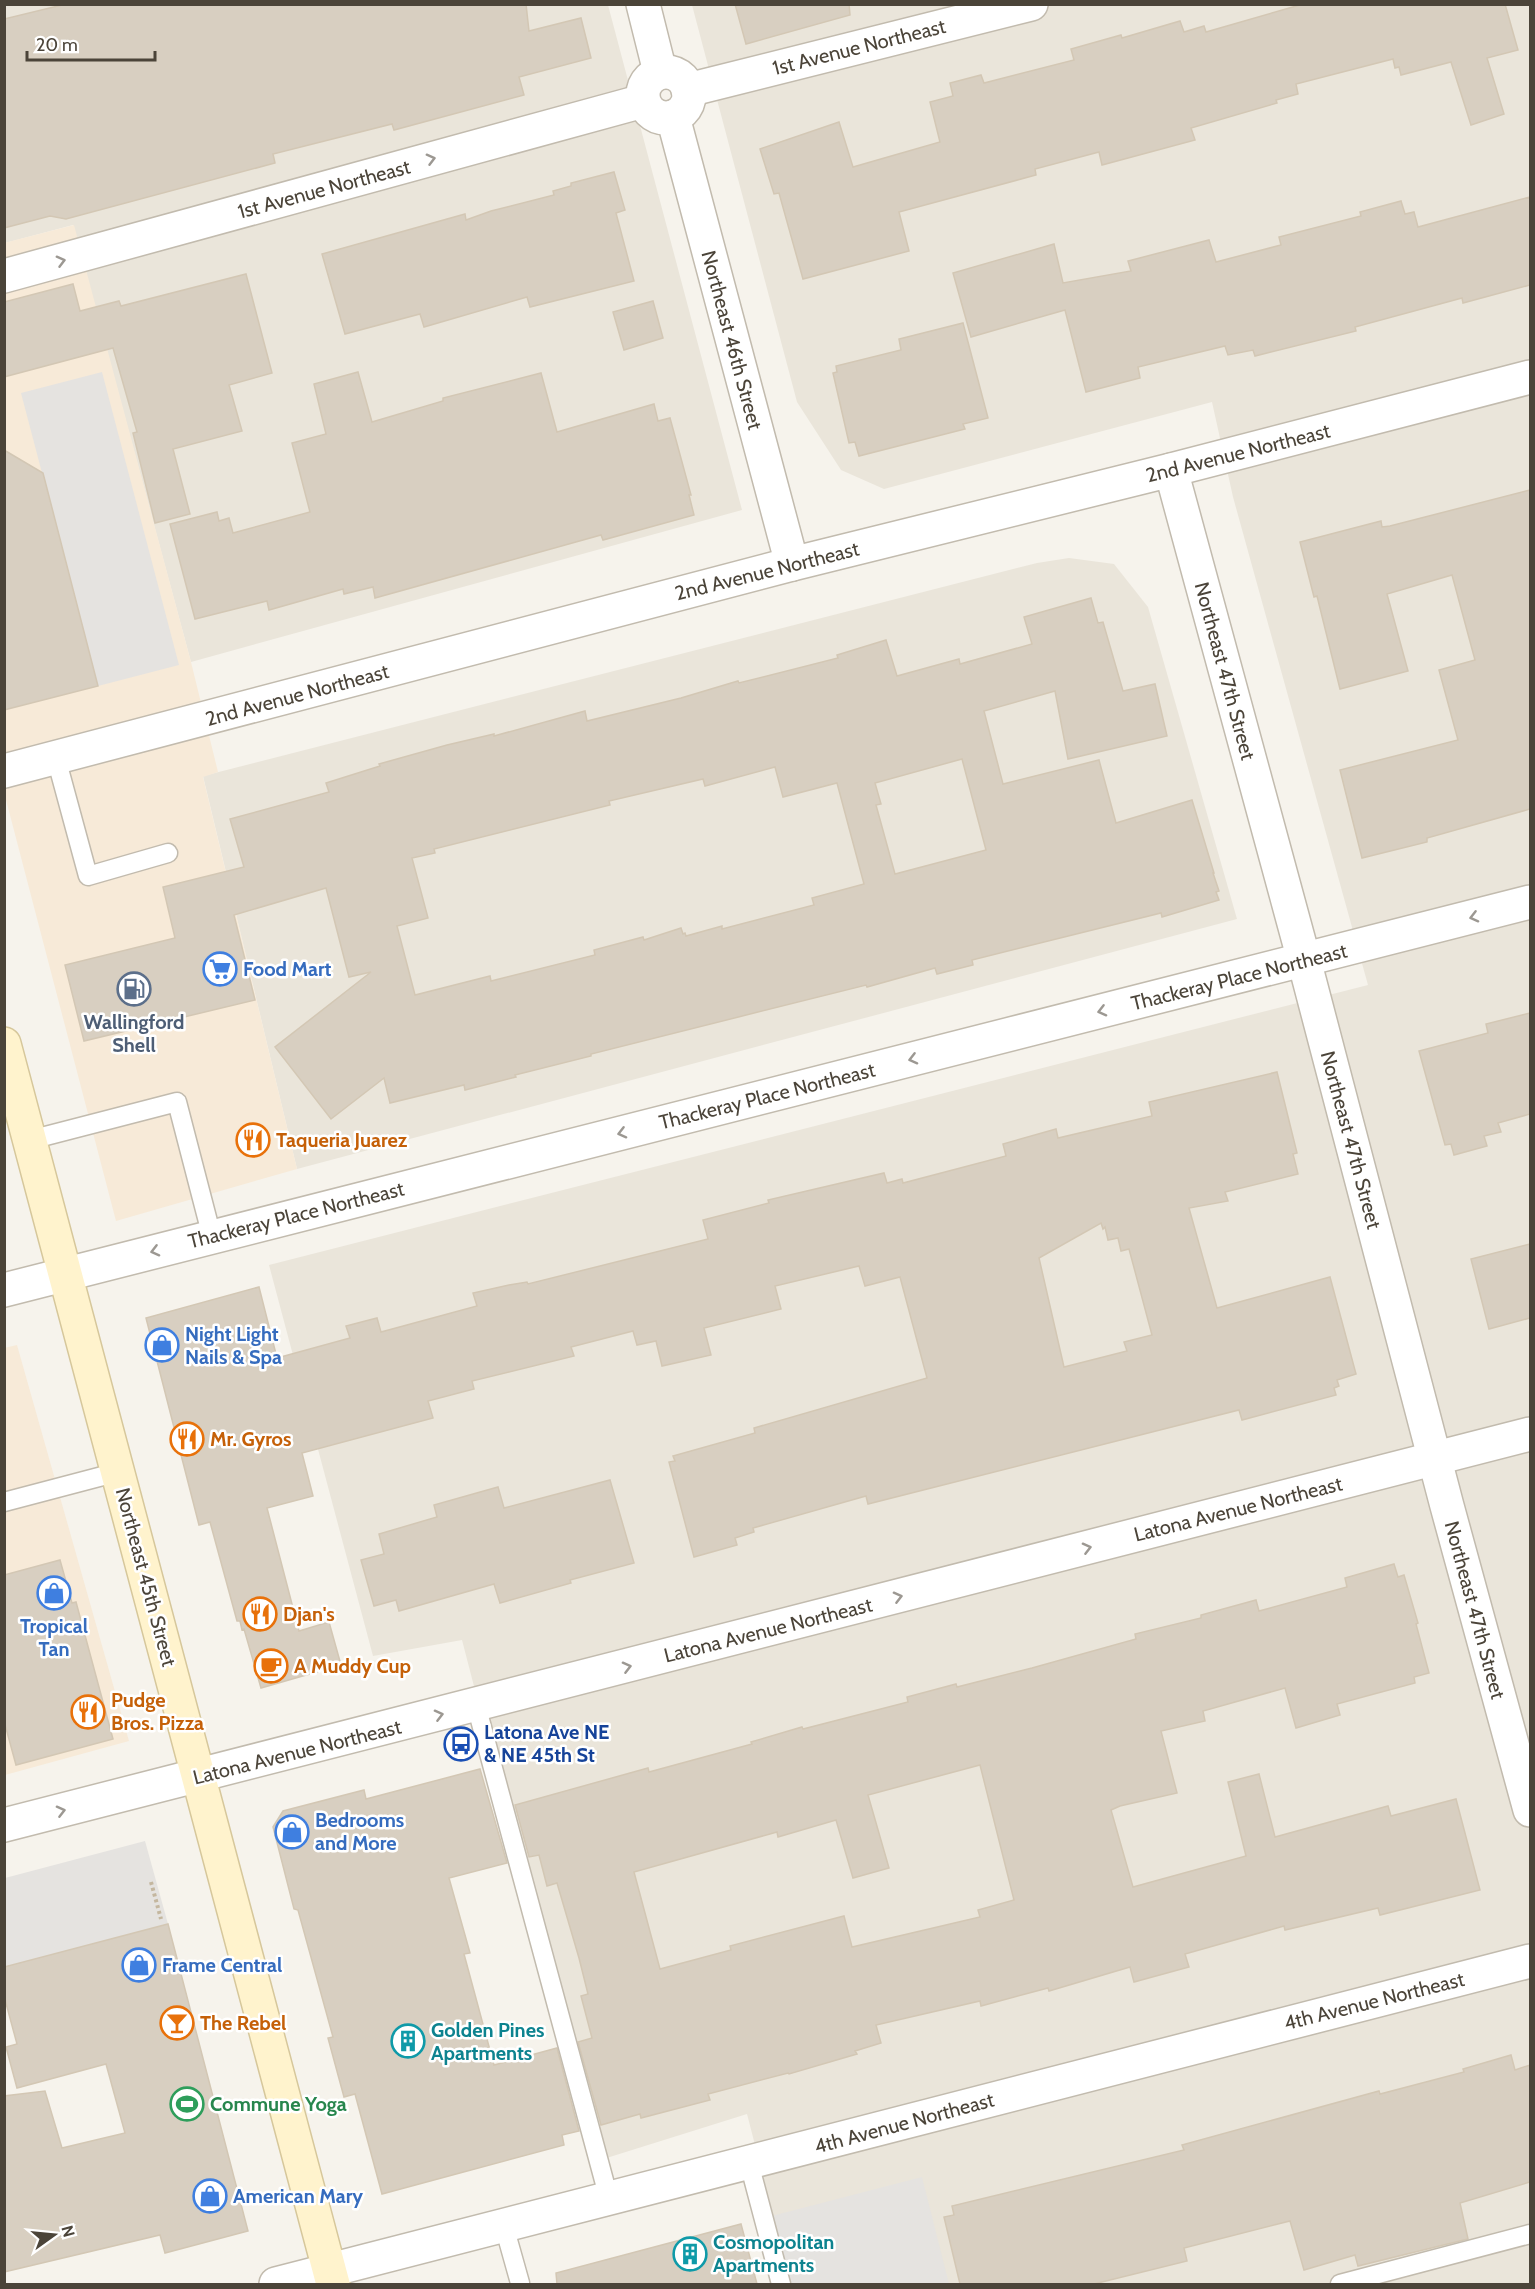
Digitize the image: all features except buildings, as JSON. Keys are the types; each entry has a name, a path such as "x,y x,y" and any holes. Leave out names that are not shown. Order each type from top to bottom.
{"main road":[{"name":"Northeast 45th Street","path":"4,1044 331,2278"}],"street":[{"path":"643,4 660,72"},
{"name":"1st Avenue Northeast","path":"681,103 1031,4"},
{"path":"660,72 672,72 679,75 681,103 666,118 652,114 643,101 644,85 649,78 660,72"},
{"name":"1st Avenue Northeast","path":"4,276 643,101"},
{"name":"Northeast 46th Street","path":"681,103 792,564"},
{"name":"2nd Avenue Northeast","path":"4,771 792,564 1171,470 1530,377"},
{"name":"Northeast 47th Street","path":"1171,470 1304,960 1434,1459 1530,1810"},
{"name":"Thackeray Place Northeast","path":"4,1290 1530,902"},
{"name":"Latona Avenue Northeast","path":"4,1825 199,1777 1530,1434"},
{"name":"4th Avenue Northeast","path":"276,2284 331,2278 504,2226 1530,1961"}],"lane":[{"path":"56,758 88,876 168,853"},
{"path":"30,1140 177,1102 212,1237"},
{"path":"7,1502 118,1472"},
{"path":"477,1705 609,2199"},
{"path":"749,2163 782,2284"},
{"path":"504,2226 520,2283"},
{"path":"1340,2284 1530,2234"}],"path":[{"path":"151,1882 161,1919"}],"shaded area":[{"path":"5,5 608,5 742,510 191,662 73,225 5,243"},
{"path":"692,5 1530,5 1530,2284 791,2284 747,2114 597,2161 462,1640 373,1656 269,1265 1368,985 1233,497 1212,402 884,489 841,470 797,402"},
{"path":"74,225 191,662 218,772 203,777 297,1169 116,1221 5,796 4,243"},
{"path":"102,372 179,665 98,686 21,393"},
{"path":"1069,558 1114,564 1148,607 1237,919 297,1169 203,776 1037,563"},
{"path":"17,1345 129,1741 5,1775 4,1348"},
{"path":"145,1841 168,1924 5,1967 5,1878"},
{"path":"922,2177 949,2284 781,2284 764,2218"}],"place":[{"name":"Food Mart","path":"220,969"},
{"name":"Wallingford Shell","path":"134,989"},
{"name":"Taqueria Juarez","path":"253,1140"},
{"name":"Night Light Nails & Spa","path":"162,1345"},
{"name":"Mr. Gyros","path":"187,1439"},
{"name":"Tropical Tan","path":"54,1593"},
{"name":"Djan's","path":"260,1614"},
{"name":"A Muddy Cup","path":"271,1666"},
{"name":"Pudge Bros. Pizza","path":"88,1712"},
{"name":"Latona Ave NE & NE 45th St","path":"461,1744"},
{"name":"Bedrooms and More","path":"292,1832"},
{"name":"Frame Central","path":"139,1965"},
{"name":"The Rebel","path":"177,2023"},
{"name":"Golden Pines Apartments","path":"408,2041"},
{"name":"Commune Yoga","path":"187,2104"},
{"name":"American Mary","path":"210,2196"},
{"name":"Cosmopolitan Apartments","path":"690,2254"}]}
